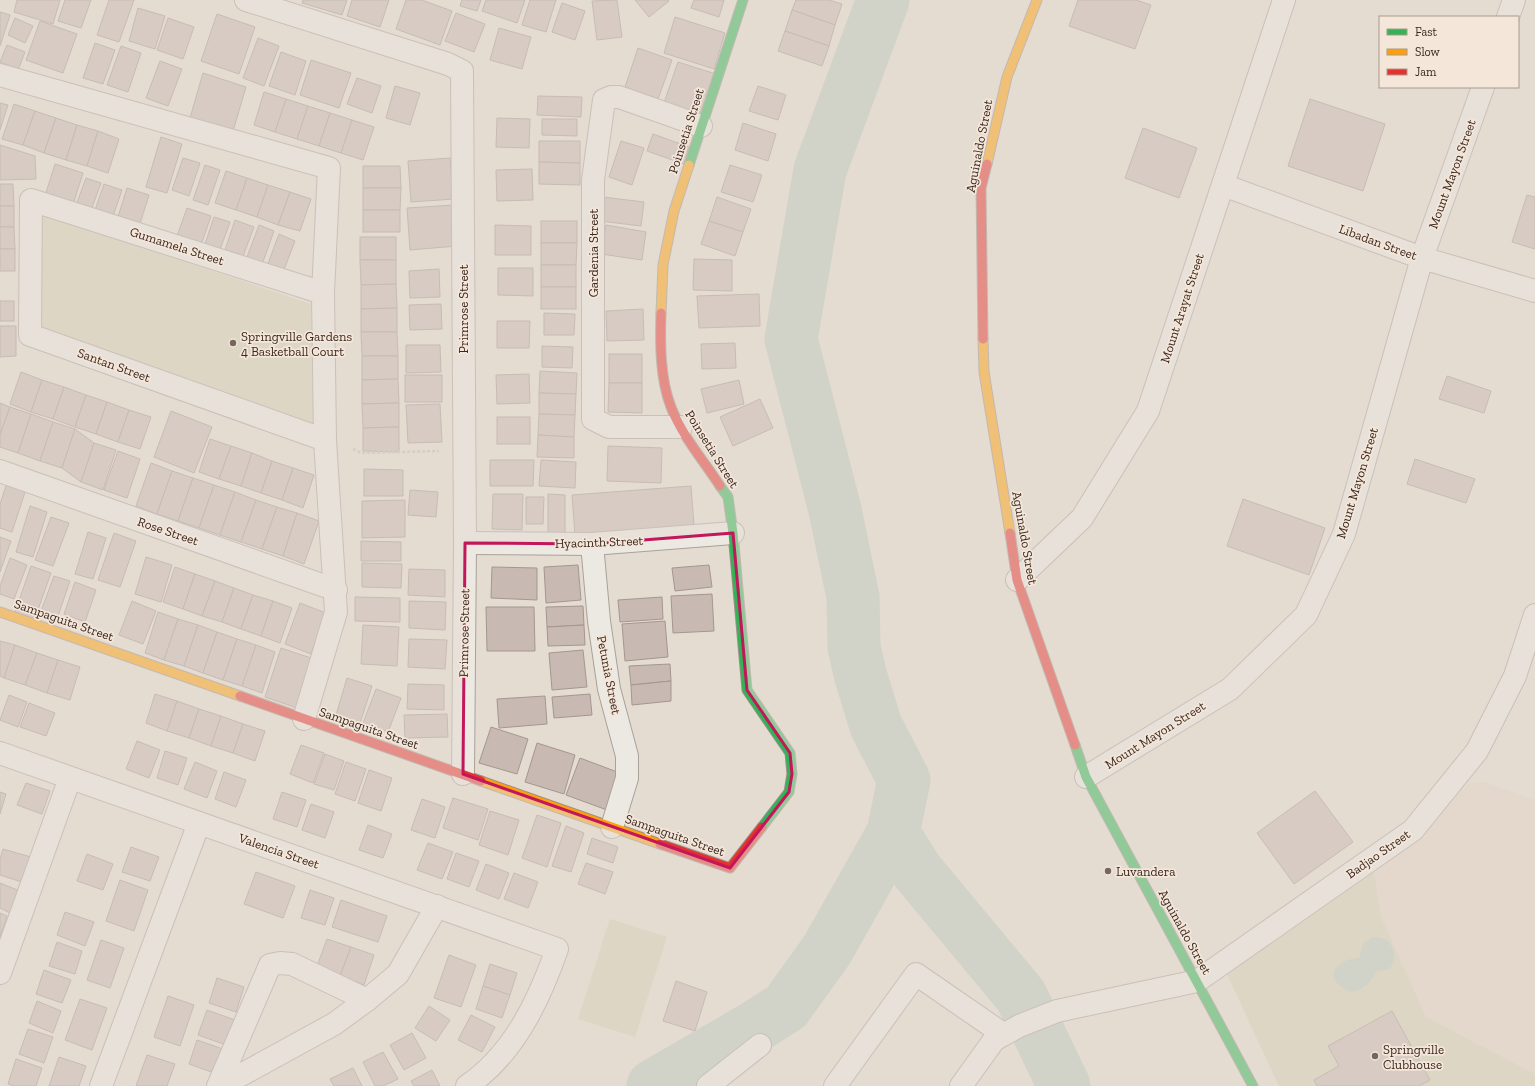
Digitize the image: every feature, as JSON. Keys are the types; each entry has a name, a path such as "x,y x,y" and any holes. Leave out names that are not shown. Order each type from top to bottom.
{"street":[{"name":"Primrose Street","path":"246,0 448,64 462,71 463,450 465,543 463,774"},
{"name":"Poinsetia Street","path":"730,868 789,792 792,774 790,753 747,690 733,533 728,497 681,427 671,407 663,370 661,321 663,265 674,211 743,0"},
{"name":"Aguinaldo Street","path":"1037,0 1007,76 981,188 984,372 1017,580 1086,777 1253,1086"},
{"name":"Mount Arayat Street","path":"1017,580 1082,518 1148,411 1284,0"},
{"path":"1508,16 1514,0"},
{"path":"0,75 329,168 323,293 325,440 336,590 336,612 304,719"},
{"name":"Mount Mayon Street","path":"1086,777 1230,689 1306,615 1344,534 1422,258 1483,88"},
{"name":"Gardenia Street","path":"681,427 609,427 593,419 593,180 604,100 611,97 619,97 701,126"},
{"name":"Libadan Street","path":"1223,185 1422,258 1535,291"},
{"name":"Gumamela Street","path":"31,200 323,293"},
{"name":"Santan Street","path":"31,200 30,335 325,440"},
{"name":"Rose Street","path":"0,472 336,590"},
{"name":"Hyacinth Street","path":"465,543 592,544 733,533"},
{"name":"Petunia Street","path":"592,544 599,621 609,689 627,756 627,778 612,827"},
{"name":"Sampaguita Street","path":"0,612 730,868"},
{"name":"Badjao Street","path":"1197,981 1413,830 1477,751 1515,676 1535,615"},
{"name":"Valencia Street","path":"0,753 557,949 538,998 521,1027 503,1052 475,1081 467,1086"},
{"path":"0,973 70,778"},
{"path":"101,1086 200,823"},
{"path":"219,1086 334,1024 367,1000 398,974 436,906"},
{"path":"219,1086 270,965 280,963 292,964 367,1000"},
{"path":"835,1086 916,974 1011,1030"},
{"path":"961,1086 994,1040 1011,1030 1057,1011 1197,981"},
{"path":"708,1086 760,1045"}],"path":[{"path":"325,440 362,453 463,450"}],"highlighted area":[{"path":"733,533 747,690 790,753 792,774 789,792 730,868 463,774 465,543 592,544"}],"shaded area":[{"path":"42,214 311,304 314,426 40,329"},
{"path":"1484,782 1535,800 1535,1074 1426,1017 1381,917 1374,872 1469,783"},
{"path":"1374,872 1381,917 1426,1017 1535,1074 1535,1086 1279,1086 1226,972"},
{"path":"610,919 667,937 635,1037 578,1019"},
{"path":"1372,937 1379,937 1389,942 1394,952 1393,963 1390,969 1377,971 1368,984 1361,989 1351,992 1337,983 1334,978 1334,973 1336,968 1343,962 1354,958 1359,958 1363,944"}],"building":[{"path":"17,0 60,0 53,24 14,12"},
{"path":"65,0 91,0 81,28 58,21"},
{"path":"109,0 134,0 119,42 97,35"},
{"path":"303,0 347,0 342,15 302,3"},
{"path":"352,0 389,0 380,27 347,16"},
{"path":"406,0 422,0 452,11 440,45 396,29"},
{"path":"462,0 481,0 477,11 460,6"},
{"path":"486,0 525,0 517,23 482,11"},
{"path":"530,0 556,0 546,32 522,25"},
{"path":"617,0 622,37 597,40 592,1"},
{"path":"635,0 668,0 669,1 649,17"},
{"path":"694,0 724,0 719,17 691,8"},
{"path":"796,0 829,0 842,4 835,25 792,10"},
{"path":"1078,0 1136,0 1151,5 1135,49 1069,26"},
{"path":"562,3 585,11 575,40 552,32"},
{"path":"138,8 165,16 155,49 129,41"},
{"path":"792,10 835,25 829,46 785,31"},
{"path":"0,12 10,15 0,46"},
{"path":"456,13 485,24 474,52 445,41"},
{"path":"217,14 255,27 239,74 201,61"},
{"path":"675,17 725,33 714,69 664,53"},
{"path":"15,18 33,26 25,43 8,35"},
{"path":"168,18 194,27 183,59 157,50"},
{"path":"40,21 77,34 63,73 26,60"},
{"path":"499,28 531,37 522,69 490,60"},
{"path":"785,31 829,46 822,66 778,51"},
{"path":"258,38 279,46 264,86 243,78"},
{"path":"95,43 115,50 103,84 83,78"},
{"path":"7,45 25,52 18,70 0,62"},
{"path":"121,46 141,53 128,92 107,85"},
{"path":"638,48 672,60 658,99 625,87"},
{"path":"281,52 306,61 295,95 269,86"},
{"path":"311,60 351,73 339,108 300,95"},
{"path":"160,61 182,69 168,106 146,98"},
{"path":"678,62 716,74 703,116 664,103"},
{"path":"203,73 246,87 233,131 190,118"},
{"path":"357,78 381,86 372,113 347,104"},
{"path":"395,86 420,93 410,125 386,118"},
{"path":"758,86 786,95 778,120 749,111"},
{"path":"264,92 286,99 275,132 254,125"},
{"path":"538,96 582,97 581,117 537,115"},
{"path":"286,99 308,106 297,139 275,132"},
{"path":"1310,99 1385,124 1363,191 1288,166"},
{"path":"0,103 8,105 0,130"},
{"path":"14,104 35,111 23,145 2,139"},
{"path":"308,106 330,113 319,146 297,139"},
{"path":"35,111 56,118 44,153 23,145"},
{"path":"330,113 352,120 341,153 319,146"},
{"path":"56,118 77,125 66,160 44,153"},
{"path":"497,118 530,119 529,148 496,147"},
{"path":"542,119 577,119 577,136 542,135"},
{"path":"352,120 374,127 363,160 341,153"},
{"path":"743,123 776,134 768,161 735,150"},
{"path":"77,125 98,131 87,166 66,160"},
{"path":"1143,128 1197,148 1179,198 1125,178"},
{"path":"98,131 119,139 108,173 87,166"},
{"path":"653,134 689,147 684,164 647,151"},
{"path":"161,137 182,144 167,193 146,187"},
{"path":"539,141 580,141 580,163 539,162"},
{"path":"621,141 644,148 632,185 609,177"},
{"path":"0,145 35,156 36,179 0,180"},
{"path":"183,158 200,163 189,196 172,190"},
{"path":"450,158 454,199 411,202 408,161"},
{"path":"539,162 580,163 580,185 539,184"},
{"path":"55,164 83,173 71,211 43,202"},
{"path":"205,165 220,170 208,205 193,200"},
{"path":"730,165 762,175 753,202 721,192"},
{"path":"363,166 400,166 401,188 363,188"},
{"path":"532,169 533,200 497,201 496,170"},
{"path":"226,171 247,178 236,210 215,203"},
{"path":"86,178 101,183 90,213 75,208"},
{"path":"247,178 268,185 257,217 236,210"},
{"path":"0,184 13,184 14,206 0,206"},
{"path":"104,184 122,190 111,222 93,216"},
{"path":"268,185 290,192 278,225 257,217"},
{"path":"127,188 149,195 138,230 116,223"},
{"path":"363,188 401,188 400,210 363,210"},
{"path":"290,192 311,199 300,231 278,225"},
{"path":"1527,195 1535,197 1535,249 1512,242"},
{"path":"603,197 644,202 641,226 600,221"},
{"path":"717,197 751,209 743,232 709,221"},
{"path":"454,205 457,246 410,250 407,208"},
{"path":"0,206 14,206 14,227 0,227"},
{"path":"187,208 211,216 200,248 176,239"},
{"path":"363,210 400,210 400,232 363,232"},
{"path":"214,217 230,222 217,258 202,253"},
{"path":"235,220 254,227 242,259 224,253"},
{"path":"541,221 577,221 577,243 541,243"},
{"path":"709,221 743,232 735,256 701,244"},
{"path":"259,225 274,231 260,270 244,265"},
{"path":"495,225 531,226 531,255 495,255"},
{"path":"606,225 646,232 642,260 601,254"},
{"path":"0,227 14,227 15,249 0,249"},
{"path":"279,234 295,241 282,275 266,269"},
{"path":"360,237 396,237 396,260 360,260"},
{"path":"541,243 577,243 576,265 541,265"},
{"path":"0,249 15,249 15,271 0,271"},
{"path":"694,259 732,260 732,291 693,290"},
{"path":"360,260 396,260 396,284 361,285"},
{"path":"541,265 576,265 576,287 541,287"},
{"path":"498,268 533,268 533,296 498,295"},
{"path":"439,269 440,297 410,298 409,271"},
{"path":"396,284 397,308 361,309 361,285"},
{"path":"541,287 576,287 576,309 541,309"},
{"path":"759,294 760,326 699,328 697,296"},
{"path":"0,301 14,301 14,321 0,321"},
{"path":"441,304 442,329 410,330 409,305"},
{"path":"397,308 397,332 361,332 361,309"},
{"path":"643,309 644,340 607,341 606,311"},
{"path":"544,313 575,314 574,335 544,335"},
{"path":"497,321 530,321 529,348 497,348"},
{"path":"0,326 16,326 16,356 0,357"},
{"path":"361,332 397,332 398,356 362,356"},
{"path":"735,343 736,368 702,369 701,344"},
{"path":"406,345 440,345 441,372 406,373"},
{"path":"542,346 573,347 572,368 542,367"},
{"path":"609,354 642,354 642,383 609,383"},
{"path":"362,356 398,356 398,379 362,380"},
{"path":"540,371 577,373 576,394 539,393"},
{"path":"21,372 42,380 31,412 10,404"},
{"path":"529,374 530,403 497,404 496,375"},
{"path":"405,375 442,375 442,402 405,402"},
{"path":"1447,376 1491,391 1484,413 1439,399"},
{"path":"398,379 399,403 362,404 362,380"},
{"path":"42,380 64,387 53,419 31,412"},
{"path":"739,380 744,404 707,413 701,389"},
{"path":"609,383 642,383 642,413 608,412"},
{"path":"64,387 86,395 75,427 53,419"},
{"path":"539,393 576,394 575,415 539,414"},
{"path":"86,395 107,402 96,434 75,427"},
{"path":"760,399 773,428 733,446 720,417"},
{"path":"107,402 129,410 118,442 96,434"},
{"path":"0,403 10,407 0,435"},
{"path":"399,403 399,427 363,428 362,404"},
{"path":"440,404 442,442 408,443 406,405"},
{"path":"10,407 31,414 18,453 0,447 0,435"},
{"path":"129,410 151,417 140,449 118,442"},
{"path":"171,411 212,427 194,473 154,457"},
{"path":"31,414 53,422 40,461 18,453"},
{"path":"539,414 575,415 574,437 538,435"},
{"path":"497,417 530,417 530,444 497,444"},
{"path":"53,422 75,429 62,468 40,461"},
{"path":"399,427 399,452 363,451 363,428"},
{"path":"75,429 94,443 81,482 62,468"},
{"path":"538,435 574,437 574,458 537,457"},
{"path":"210,439 231,446 219,479 199,472"},
{"path":"94,443 116,450 103,490 81,482"},
{"path":"231,446 252,453 241,486 219,479"},
{"path":"608,446 662,448 661,483 607,481"},
{"path":"118,451 140,459 127,498 104,490"},
{"path":"252,453 272,461 261,493 241,486"},
{"path":"1415,459 1475,479 1466,503 1407,484"},
{"path":"490,460 534,460 533,486 490,486"},
{"path":"541,460 576,462 575,488 539,486"},
{"path":"272,461 293,468 282,500 261,493"},
{"path":"151,463 172,471 157,514 136,506"},
{"path":"293,468 314,475 303,508 282,500"},
{"path":"364,469 403,470 403,496 364,496"},
{"path":"172,471 193,478 178,521 157,514"},
{"path":"193,478 214,485 199,528 178,521"},
{"path":"7,483 26,489 12,532 0,528 0,504"},
{"path":"214,485 235,492 220,535 199,528"},
{"path":"691,486 694,526 575,535 572,495"},
{"path":"410,490 438,492 436,517 408,515"},
{"path":"235,492 256,500 241,542 220,535"},
{"path":"493,494 523,494 522,530 492,529"},
{"path":"548,494 565,495 565,534 548,534"},
{"path":"526,497 544,497 543,524 526,524"},
{"path":"1243,499 1325,528 1309,575 1227,546"},
{"path":"256,500 277,507 262,549 241,542"},
{"path":"405,500 405,537 362,538 362,501"},
{"path":"30,506 47,512 33,557 16,552"},
{"path":"277,507 297,513 283,556 262,549"},
{"path":"297,513 319,521 304,564 283,556"},
{"path":"51,517 69,523 53,566 35,560"},
{"path":"88,532 106,538 93,579 75,574"},
{"path":"114,533 136,541 120,587 98,580"},
{"path":"0,537 11,541 0,572"},
{"path":"361,541 401,542 401,561 361,561"},
{"path":"146,557 172,565 161,602 135,594"},
{"path":"10,558 27,565 14,599 0,594 0,586"},
{"path":"362,563 402,564 401,588 362,587"},
{"path":"578,565 581,600 546,603 544,567"},
{"path":"709,565 712,587 675,591 672,568"},
{"path":"31,566 51,573 34,621 14,615"},
{"path":"175,567 195,574 183,609 163,602"},
{"path":"492,567 537,568 537,600 491,598"},
{"path":"409,569 445,570 445,597 408,595"},
{"path":"195,574 215,581 202,616 183,609"},
{"path":"54,576 70,581 58,616 41,611"},
{"path":"215,581 234,588 222,622 202,616"},
{"path":"75,582 96,590 85,622 64,614"},
{"path":"234,588 253,595 241,629 222,622"},
{"path":"712,594 714,631 673,633 671,596"},
{"path":"253,595 273,601 261,636 241,629"},
{"path":"355,597 400,598 400,622 355,621"},
{"path":"662,597 663,619 620,622 618,600"},
{"path":"132,601 156,611 143,644 119,635"},
{"path":"273,601 292,608 280,643 261,636"},
{"path":"409,601 446,602 445,630 409,628"},
{"path":"300,603 326,613 311,654 285,644"},
{"path":"583,606 584,625 547,627 546,607"},
{"path":"486,607 534,607 535,651 487,651"},
{"path":"158,612 178,619 164,660 145,653"},
{"path":"178,619 198,625 184,666 164,660"},
{"path":"665,621 668,657 625,661 622,624"},
{"path":"198,625 217,632 203,673 184,666"},
{"path":"363,625 399,627 397,666 361,664"},
{"path":"584,625 585,645 548,646 547,627"},
{"path":"217,632 237,639 223,680 203,673"},
{"path":"237,639 256,645 242,686 223,680"},
{"path":"409,639 447,640 445,669 408,667"},
{"path":"0,641 15,645 4,678 0,676"},
{"path":"15,645 37,653 25,685 4,678"},
{"path":"256,645 275,652 262,693 242,686"},
{"path":"281,648 314,659 297,708 265,697"},
{"path":"583,650 587,687 552,690 549,653"},
{"path":"37,653 58,660 47,693 25,685"},
{"path":"58,660 80,667 70,700 47,693"},
{"path":"670,664 671,681 631,685 629,666"},
{"path":"347,678 372,686 360,723 336,715"},
{"path":"671,681 671,701 632,705 631,685"},
{"path":"408,684 444,685 444,710 407,709"},
{"path":"376,689 401,698 388,732 363,723"},
{"path":"155,694 177,701 167,731 146,723"},
{"path":"590,694 592,715 554,718 552,697"},
{"path":"9,695 27,702 18,727 0,720"},
{"path":"545,696 547,724 499,728 497,699"},
{"path":"177,701 199,709 189,738 167,731"},
{"path":"29,703 55,713 46,736 20,727"},
{"path":"199,709 221,716 211,746 189,738"},
{"path":"447,714 448,737 405,738 404,715"},
{"path":"221,716 243,724 233,753 211,746"},
{"path":"243,724 265,731 255,761 233,753"},
{"path":"491,727 528,739 517,774 479,763"},
{"path":"137,741 160,750 149,778 126,769"},
{"path":"537,743 575,755 564,794 525,782"},
{"path":"301,745 324,753 313,783 290,774"},
{"path":"165,751 187,758 178,785 157,778"},
{"path":"325,754 344,761 334,790 314,784"},
{"path":"580,758 620,773 607,810 566,795"},
{"path":"195,762 217,771 207,798 184,789"},
{"path":"346,762 366,769 355,801 335,794"},
{"path":"369,770 392,778 381,811 358,803"},
{"path":"224,772 246,780 236,807 215,799"},
{"path":"26,783 50,791 42,814 17,805"},
{"path":"1315,791 1353,842 1294,884 1257,833"},
{"path":"0,792 6,794 0,814"},
{"path":"282,792 306,800 297,827 273,819"},
{"path":"453,798 488,809 478,840 443,828"},
{"path":"422,799 445,807 435,838 411,830"},
{"path":"311,804 334,812 325,838 302,830"},
{"path":"490,811 519,820 508,855 479,845"},
{"path":"537,815 561,823 547,867 522,858"},
{"path":"368,825 392,834 383,858 359,850"},
{"path":"566,826 584,833 571,872 552,866"},
{"path":"592,838 618,847 613,863 587,854"},
{"path":"428,843 453,852 442,879 417,870"},
{"path":"131,847 159,857 150,881 122,872"},
{"path":"3,849 31,857 22,882 0,875 0,859"},
{"path":"456,853 479,861 469,887 447,879"},
{"path":"87,854 113,864 103,890 77,881"},
{"path":"586,863 613,872 605,894 578,884"},
{"path":"486,864 509,873 499,899 476,890"},
{"path":"256,872 295,886 283,918 244,904"},
{"path":"514,873 538,882 528,908 504,899"},
{"path":"120,880 148,890 134,931 106,921"},
{"path":"0,883 20,891 10,913 0,908"},
{"path":"310,890 334,898 325,925 301,918"},
{"path":"341,900 387,916 378,942 332,927"},
{"path":"65,912 94,922 85,946 57,935"},
{"path":"0,913 7,916 0,937"},
{"path":"327,939 351,947 340,976 316,969"},
{"path":"101,940 124,948 110,988 87,980"},
{"path":"57,942 82,951 75,974 49,966"},
{"path":"351,947 374,955 364,985 340,976"},
{"path":"449,955 476,965 461,1007 434,998"},
{"path":"490,964 517,973 510,995 483,986"},
{"path":"44,970 71,980 62,1003 36,994"},
{"path":"217,978 244,987 236,1012 209,1003"},
{"path":"676,981 707,992 695,1031 663,1021"},
{"path":"483,986 510,995 502,1018 476,1009"},
{"path":"168,996 194,1005 180,1046 154,1037"},
{"path":"80,999 107,1008 92,1050 65,1040"},
{"path":"37,1001 61,1011 53,1033 29,1023"},
{"path":"429,1006 450,1020 436,1041 415,1028"},
{"path":"207,1010 235,1020 226,1045 198,1035"},
{"name":"Springville Clubhouse","path":"1392,1011 1430,1080 1419,1086 1317,1086 1314,1080 1339,1066 1328,1046"},
{"path":"471,1015 495,1027 482,1052 458,1040"},
{"path":"28,1029 53,1037 44,1063 19,1054"},
{"path":"412,1033 426,1058 404,1070 390,1045"},
{"path":"197,1040 223,1049 214,1073 189,1064"},
{"path":"383,1052 398,1079 383,1086 375,1086 363,1062"},
{"path":"147,1055 175,1064 167,1086 136,1086"},
{"path":"59,1057 86,1066 79,1086 49,1086"},
{"path":"16,1059 42,1068 36,1086 14,1086 8,1084"},
{"path":"353,1068 362,1086 334,1086 330,1079"},
{"path":"432,1070 440,1086 414,1086 411,1081"}],"waterway":[{"path":"653,1086 753,1028 786,1007 827,950 893,833 904,780 876,726 861,677 854,647 853,597 835,510 791,339 820,170 883,0"},
{"path":"893,833 917,871 1021,996 1064,1086"}],"traffic: fast":[{"path":"689,165 743,0"},
{"path":"720,486 728,497 733,533 747,690 790,753 792,774 789,792 762,827"},
{"path":"1075,745 1086,777 1253,1086"}],"traffic: slow":[{"path":"987,164 1007,77 1037,0"},
{"path":"661,313 663,265 674,211 689,165"},
{"path":"983,339 984,372 1010,533"},
{"path":"0,612 240,696"},
{"path":"481,781 660,844"}],"traffic: jam":[{"path":"983,339 981,188 987,164"},
{"path":"661,313 661,349 667,396 681,428 720,486"},
{"path":"1010,533 1017,580 1075,745"},
{"path":"240,696 481,781"},
{"path":"660,844 730,868 762,827"}],"place":[{"name":"Springville Gardens 4 Basketball Court","path":"233,343"},
{"name":"Luvandera","path":"1108,871"},
{"name":"Springville Clubhouse","path":"1375,1056"}]}
